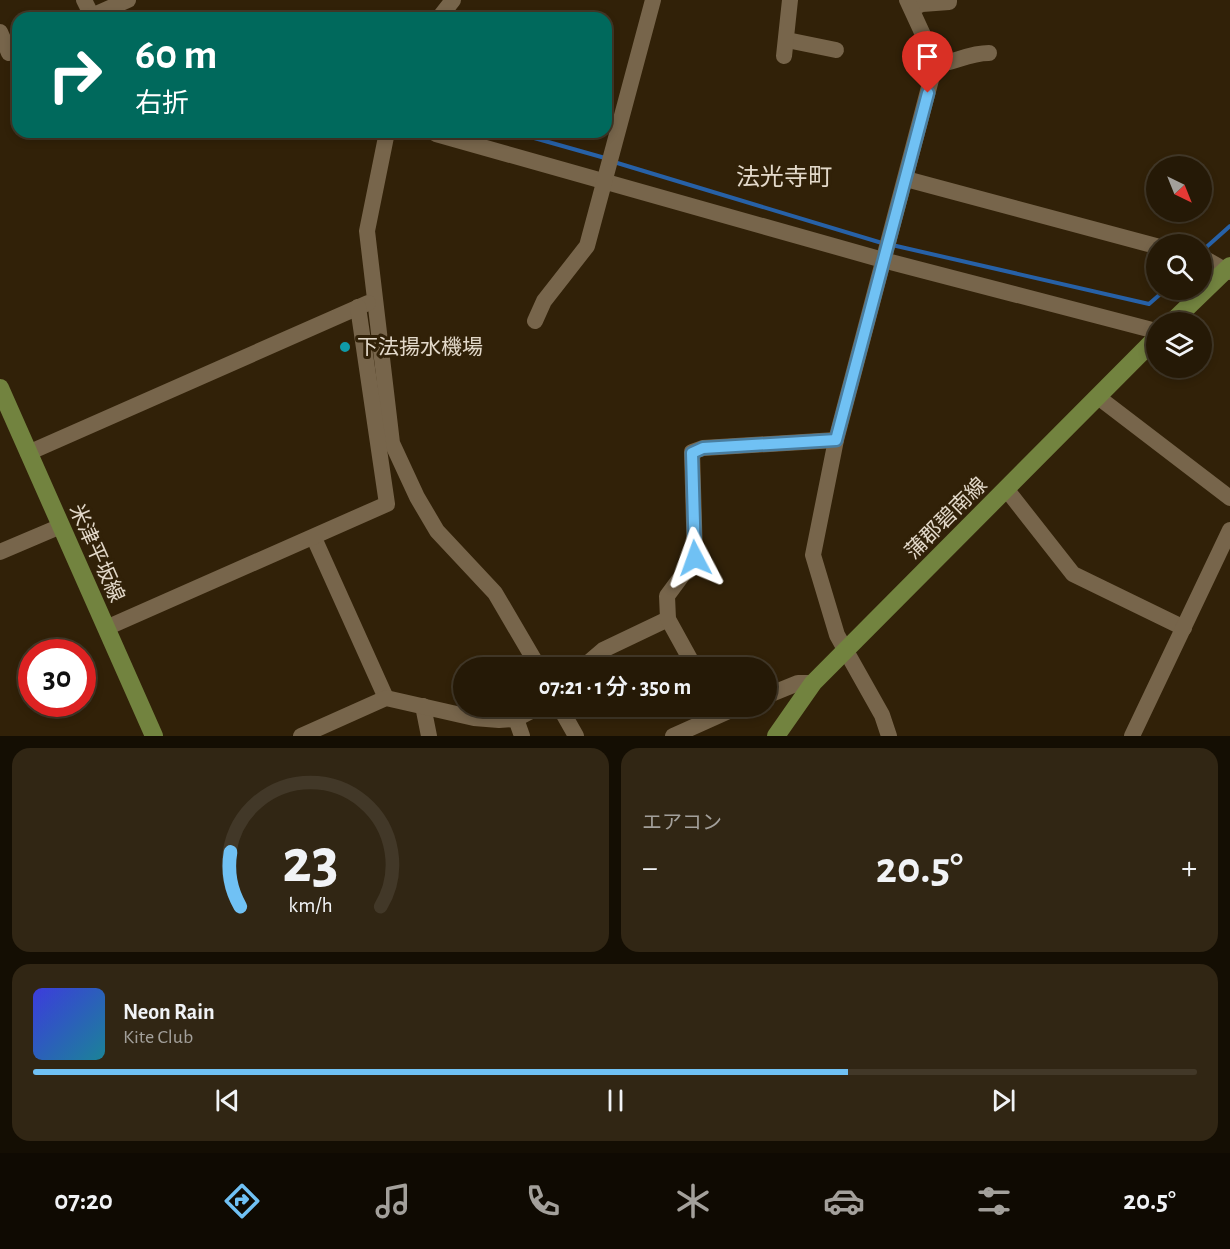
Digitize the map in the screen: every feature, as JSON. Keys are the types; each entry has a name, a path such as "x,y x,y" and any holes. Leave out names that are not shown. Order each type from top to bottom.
{"main road":[{"path":"1183,312 1228,270"},
{"name":"蒲郡碧南線","path":"776,736 813,683 1146,348"},
{"name":"米津平坂線","path":"0,388 154,736"}],"street":[{"path":"100,12 128,0"},
{"path":"444,12 453,0"},
{"path":"535,321 544,301 587,246 653,0"},
{"path":"790,0 785,48 836,50"},
{"path":"889,736 882,715 837,635 813,555 836,440 933,72 926,39 910,4 949,2 949,0"},
{"path":"0,32 9,52"},
{"path":"932,65 945,65 971,53 989,53"},
{"path":"386,138 367,221 368,255 392,443 417,497 437,531 495,594 532,657"},
{"path":"451,138 883,260 1146,328"},
{"path":"906,179 1146,243"},
{"path":"1212,261 1228,270"},
{"path":"28,453 374,300"},
{"path":"106,628 387,504 358,307"},
{"path":"1098,397 1230,498"},
{"path":"689,657 668,619 667,596 695,558 692,453 703,448 836,440"},
{"path":"1007,489 1073,574 1184,628"},
{"path":"0,552 61,526"},
{"path":"1132,736 1230,530"},
{"path":"314,538 386,698"},
{"path":"595,657 603,650 668,619"},
{"path":"777,692 798,683 813,683"},
{"path":"302,736 386,698 474,718 516,719 520,717"},
{"path":"423,706 429,736"},
{"path":"566,717 576,736"},
{"path":"673,736 711,717"},
{"path":"516,719 522,736"}],"waterway":[{"path":"534,138 605,158"},
{"path":"614,162 882,243"},
{"path":"1212,242 1230,226"},
{"path":"892,245 1149,304 1154,300"}],"place":[{"name":"下法揚水機場","path":"345,347"}],"district":[{"name":"法光寺町","path":"784,177"}],"route":[{"path":"695,558 693,521 695,490 692,453 703,448 836,440 928,93"}]}
